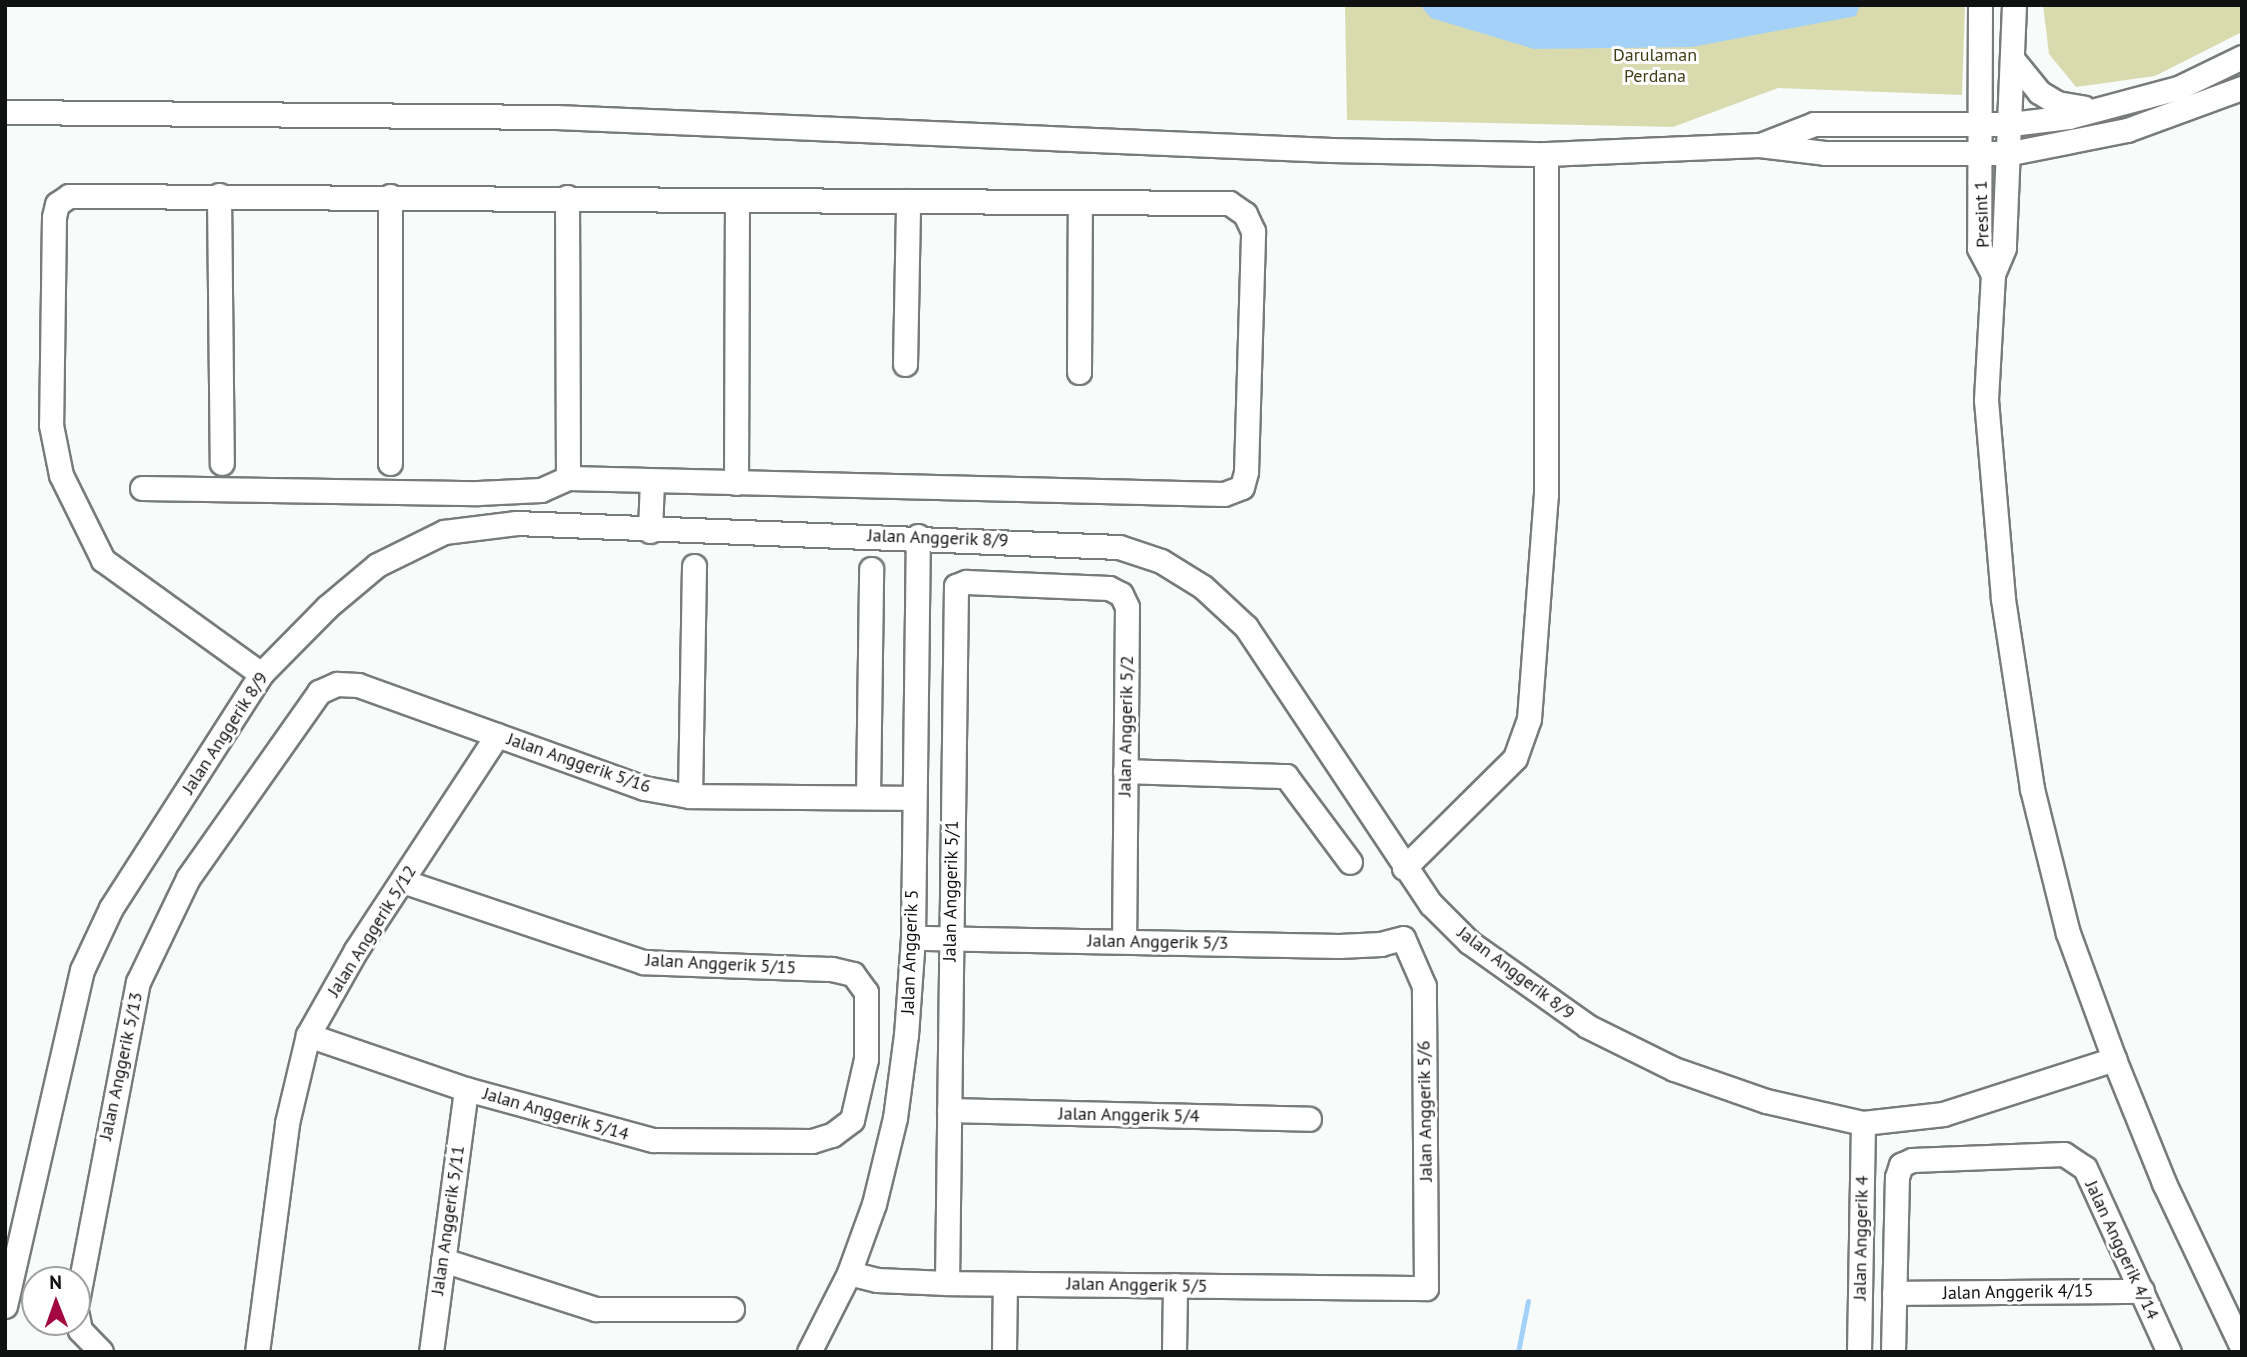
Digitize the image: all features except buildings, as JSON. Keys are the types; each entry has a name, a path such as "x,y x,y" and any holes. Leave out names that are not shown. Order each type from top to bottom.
{"street":[{"name":"Presint 1","path":"1980,5 1979,248 1993,274"},
{"name":"Presint 1","path":"1993,274 2004,248 2011,153 2014,5"},
{"path":"1759,145 1814,124 2011,124 2096,111 2178,88 2242,57"},
{"path":"2014,61 2039,92 2057,103 2096,111"},
{"path":"1935,125 1967,106 1981,73"},
{"path":"5,112 555,117 1331,150 1546,154 1759,145 1825,153 2011,153 2127,130 2242,88"},
{"path":"1404,868 1515,758 1529,719 1546,495 1546,154"},
{"path":"219,195 222,463"},
{"path":"142,488 478,492 541,490 568,478 1224,494 1242,487 1253,231 1245,214 1229,203 69,196 57,204 51,425 61,475 103,560 261,674"},
{"path":"390,196 390,463"},
{"path":"568,197 568,478"},
{"path":"736,483 737,200"},
{"path":"905,364 908,201"},
{"path":"1079,372 1080,202"},
{"path":"1993,274 1986,400 2003,599 2032,789 2068,933 2114,1059 2164,1183 2242,1346"},
{"path":"650,531 652,481"},
{"name":"Jalan Anggerik 8/9","path":"5,1306 30,1212 60,1052 82,971 111,908 261,674 327,607 377,565 444,532 516,523 650,531 918,536 1119,547 1161,561 1203,587 1247,627 1430,904 1469,942 1587,1026 1674,1069 1766,1101 1863,1123 1942,1114 2114,1059"},
{"name":"Jalan Anggerik 5","path":"809,1352 849,1273 874,1204 895,1118 913,938 918,536"},
{"path":"690,796 694,566"},
{"path":"867,797 871,569"},
{"name":"Jalan Anggerik 5/1","path":"947,1283 954,593 956,586 966,582 1041,585"},
{"name":"Jalan Anggerik 5/2","path":"1041,585 1109,588 1124,601 1124,942"},
{"name":"Jalan Anggerik 5/16","path":"337,684 358,685 644,788 690,796 913,798"},
{"name":"Jalan Anggerik 5/13","path":"84,1266 138,982 188,878 319,692 337,684"},
{"name":"Jalan Anggerik 5/12","path":"257,1352 287,1124 309,1035 356,950 497,736"},
{"path":"1125,771 1286,776 1350,862"},
{"name":"Jalan Anggerik 5/15","path":"403,881 643,962 831,969 853,974 866,992 866,1059 852,1120 832,1135 812,1141"},
{"name":"Jalan Anggerik 5/3","path":"913,938 1339,946 1381,944 1403,938"},
{"name":"Jalan Anggerik 5/6","path":"1403,938 1423,986 1426,1288"},
{"name":"Jalan Anggerik 5/14","path":"309,1035 466,1089 653,1140 812,1141"},
{"name":"Jalan Anggerik 5/11","path":"431,1352 466,1089"},
{"name":"Jalan Anggerik 5/4","path":"949,1110 1309,1119"},
{"name":"Jalan Anggerik 4","path":"1859,1352 1863,1123"},
{"name":"Jalan Anggerik 4/14","path":"1894,1293 1901,1165 1912,1160 2064,1154 2077,1159 2142,1290 2169,1352"},
{"path":"443,1260 596,1309 732,1309"},
{"name":"Jalan Anggerik 5/5","path":"849,1273 877,1280 947,1283 1426,1288"},
{"path":"1004,1352 1005,1284"},
{"path":"1174,1352 1175,1285"},
{"name":"Jalan Anggerik 4/15","path":"1894,1293 2142,1290"},
{"path":"1893,1352 1894,1293"},
{"path":"89,1336 101,1352"}],"green space":[{"name":"Darulaman Perdana","path":"1345,5 1965,5 1962,95 1778,88 1673,127 1347,120"},
{"path":"2043,5 2242,5 2242,32 2155,76 2076,87 2049,54"}],"water":[{"path":"1420,5 1860,5 1856,16 1692,47 1534,49 1431,18"}],"waterway":[{"path":"1518,1352 1528,1301"}]}
